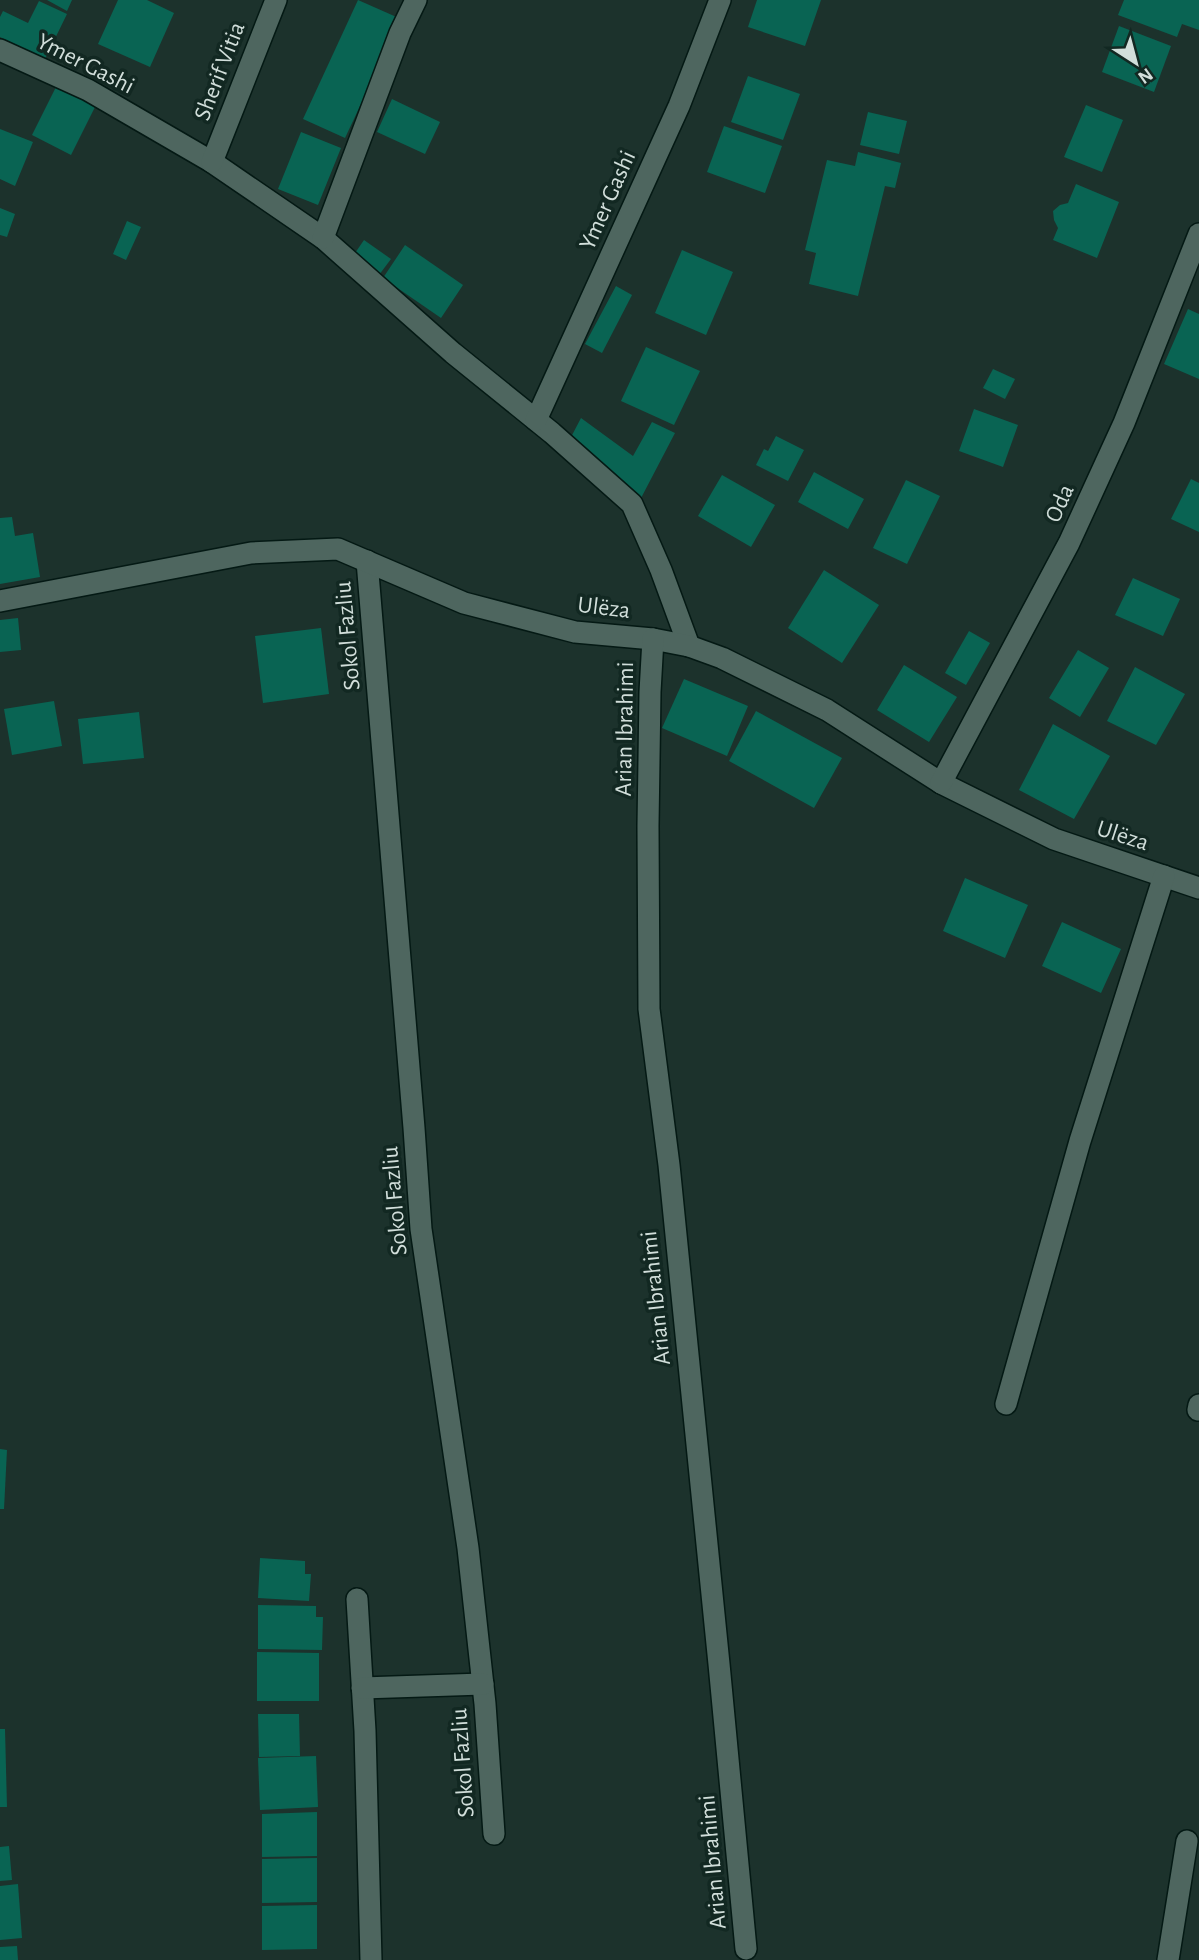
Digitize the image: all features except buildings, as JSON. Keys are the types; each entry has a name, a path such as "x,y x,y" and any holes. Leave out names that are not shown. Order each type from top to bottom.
{"street":[{"name":"Sherif Vitia","path":"212,162 275,0"},
{"path":"323,238 400,33 416,0"},
{"name":"Ymer Gashi","path":"536,420 679,106 720,0"},
{"name":"Ymer Gashi","path":"0,50 88,90 212,162 323,238 453,354 536,420 632,504 661,570 689,646"},
{"name":"Oda","path":"941,783 1069,543 1124,423 1199,234"},
{"name":"Ulëza","path":"0,601 251,553 338,549 464,603 575,632 653,639 689,646 722,658 827,710 941,783 1054,839 1199,888"},
{"name":"Sokol Fazliu","path":"367,561 421,1229 468,1548 483,1684 494,1834"},
{"name":"Arian Ibrahimi","path":"653,639 648,826 649,1009 668,1165 746,1949"},
{"name":"Ulëza","path":"1006,1404 1080,1141 1164,876"},
{"path":"357,1599 371,1960"},
{"path":"362,1688 483,1684"},
{"path":"1168,1960 1188,1841"}]}
